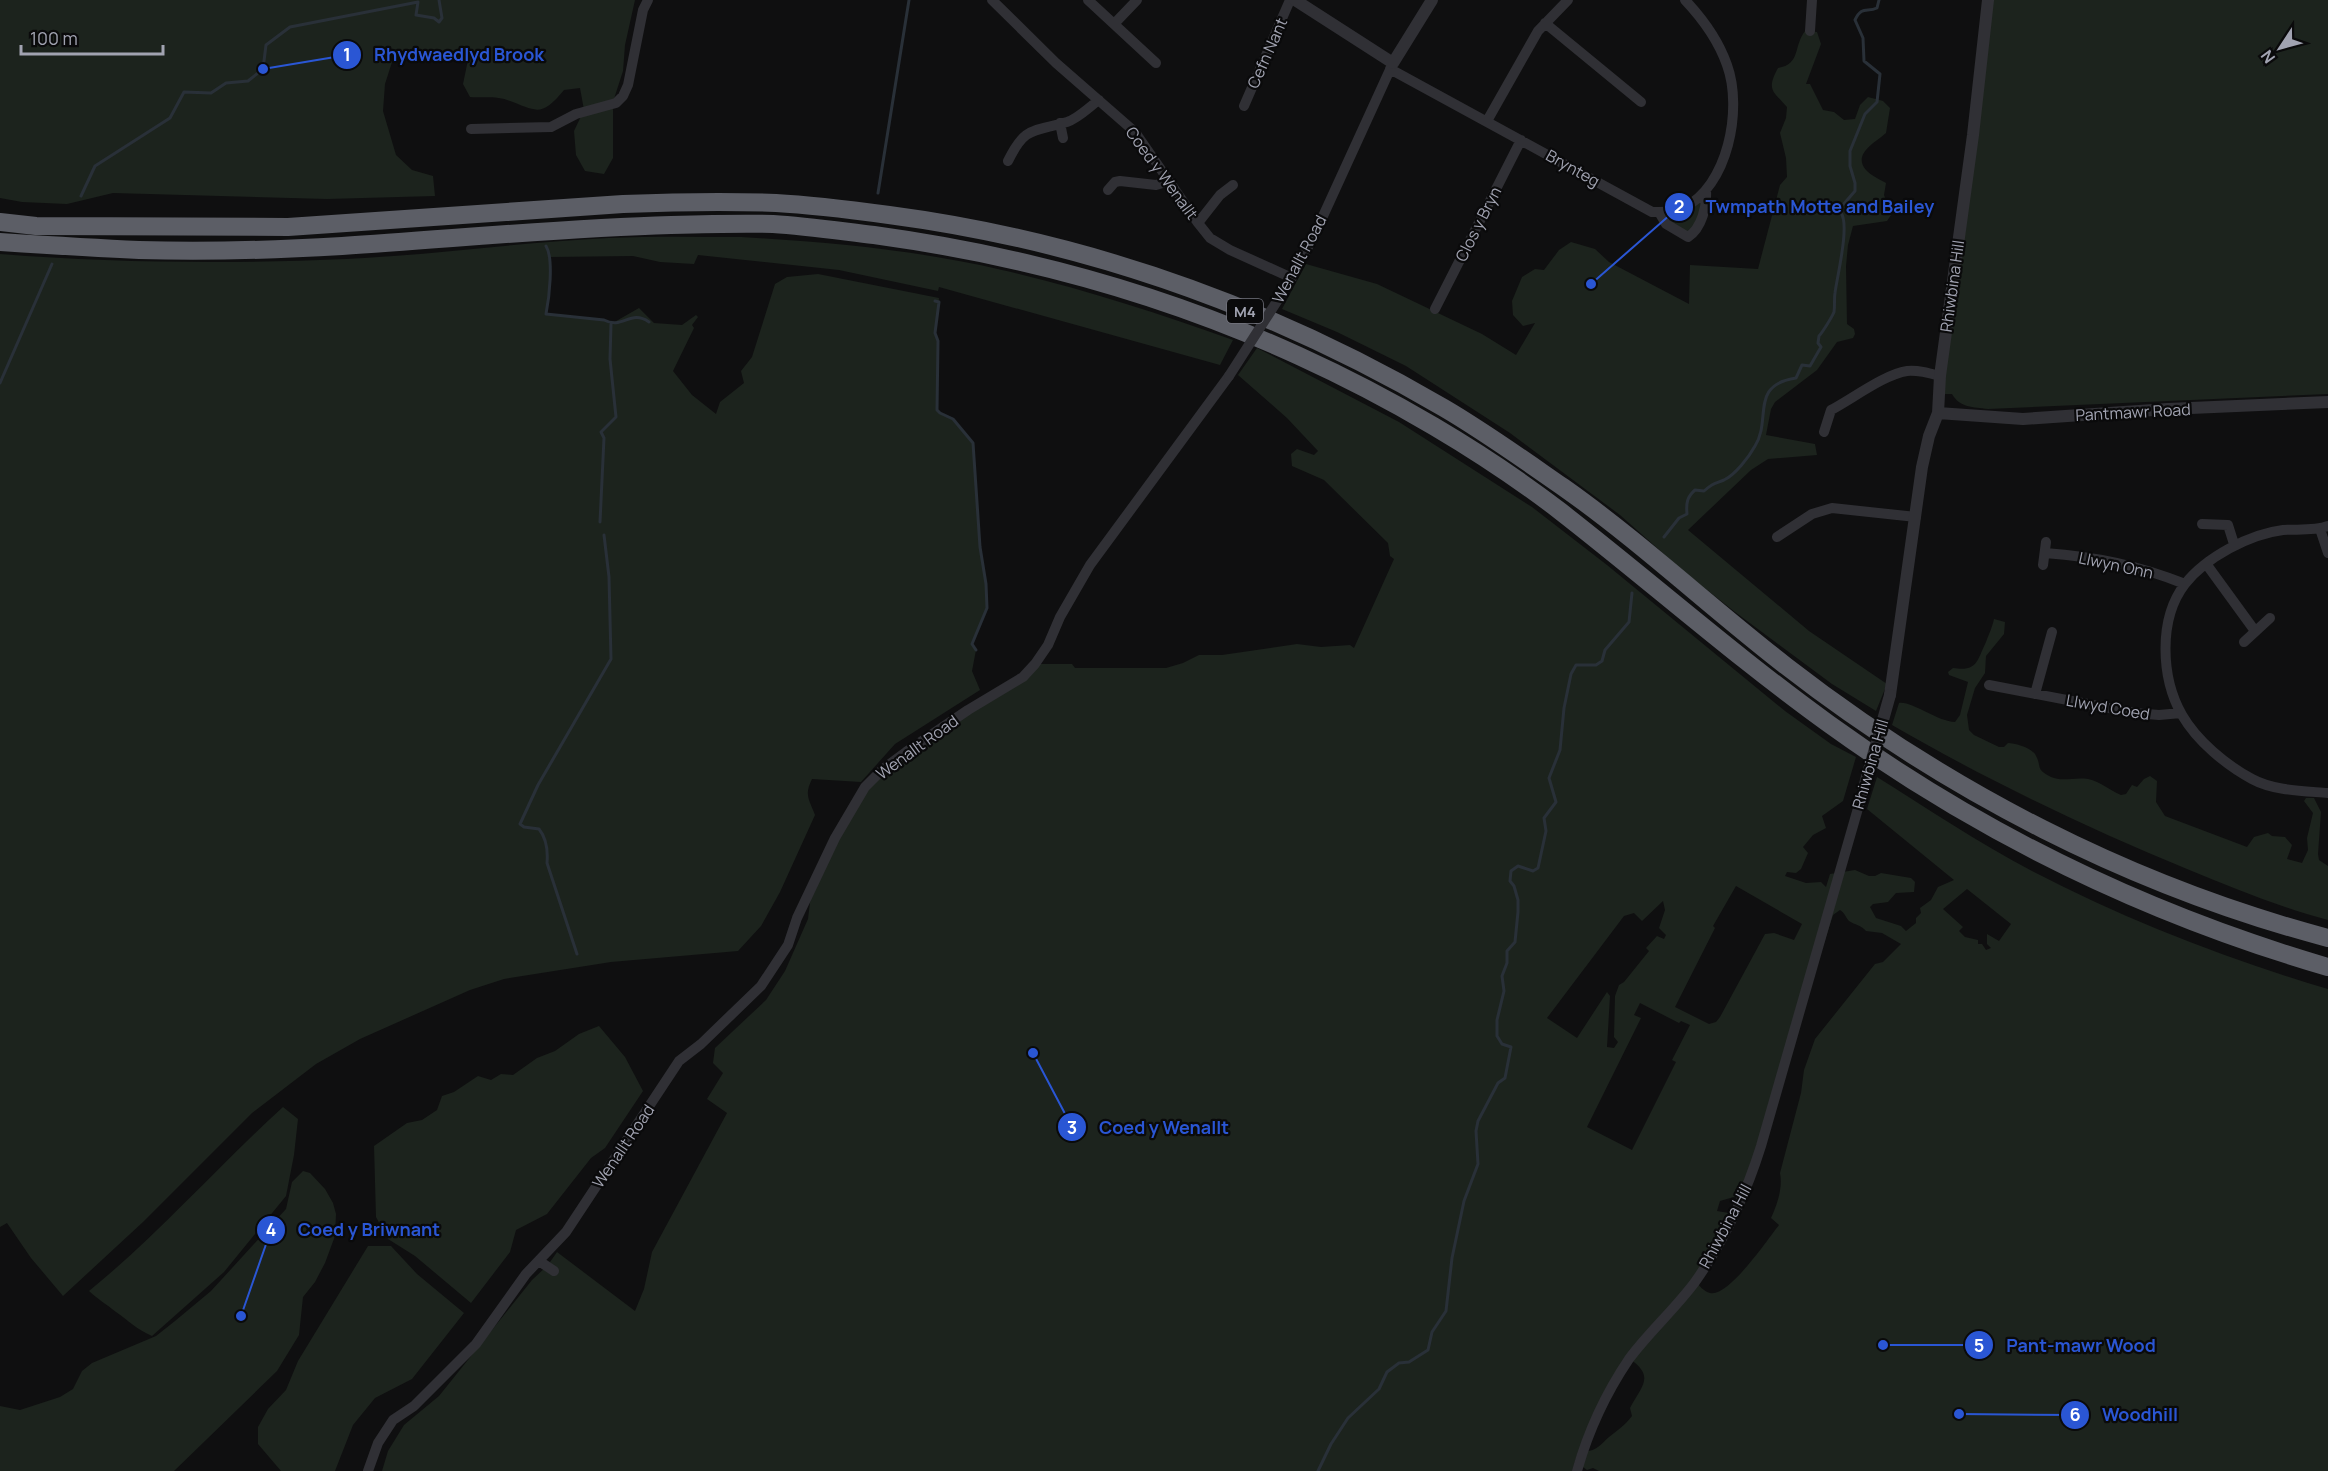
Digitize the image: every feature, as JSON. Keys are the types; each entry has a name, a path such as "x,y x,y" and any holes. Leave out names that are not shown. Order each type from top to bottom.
{"highway":[{"name":"M4","path":"0,222 36,226 288,227 623,204 778,203 976,228 1082,253 1140,270 1200,291 1317,342 1447,410 1568,491 1785,666 1849,713 1887,739 2008,810 2122,867 2180,892 2328,938"},
{"name":"M4","path":"0,242 144,250 272,250 614,226 773,224 927,242 977,251 1079,275 1236,329 1334,372 1414,416 1513,477 1557,509 1779,687 1880,760 2009,838 2108,886 2208,927 2328,966"}],"street":[{"path":"471,129 551,127 576,114 616,103 623,96 628,85 643,10 648,0"},
{"name":"Coed y Wenallt","path":"992,0 1056,63 1135,132 1198,224 1218,243 1292,278"},
{"path":"1088,0 1156,63"},
{"path":"1114,24 1137,0"},
{"name":"Cefn Nant","path":"1244,106 1290,0"},
{"path":"1295,0 1391,66"},
{"name":"Wenallt Road","path":"368,1471 378,1443 393,1420 414,1406 476,1344 526,1274 566,1232 678,1060 701,1044 761,986 788,945 797,918 835,838 865,787 891,763 968,710 1023,677 1035,664 1048,645 1060,617 1090,565 1229,376 1292,278 1313,238 1391,66 1432,0"},
{"path":"1487,121 1527,47 1545,22 1568,0"},
{"name":"Brynteg","path":"1391,66 1652,212 1681,209 1699,199 1714,180 1732,129 1733,97 1728,66 1721,51 1685,0"},
{"path":"1810,31 1812,0"},
{"name":"Rhiwbina Hill","path":"1577,1471 1590,1430 1610,1392 1630,1359 1695,1281 1744,1194 1761,1146 1890,695 1926,447 1938,413 1940,376 1969,164 1988,0"},
{"path":"1545,22 1641,102"},
{"path":"1008,161 1023,137 1031,131 1069,121 1099,100"},
{"path":"1060,123 1063,138"},
{"name":"Clos y Bryn","path":"1435,309 1521,140"},
{"path":"1108,190 1115,182 1120,181 1156,184 1169,181"},
{"path":"1198,224 1220,195 1233,185"},
{"name":"Brynteg","path":"1659,212 1666,224 1688,237 1695,232 1707,204 1706,190"},
{"path":"1824,432 1832,410 1885,380 1906,371 1926,372 1940,376"},
{"name":"Pantmawr Road","path":"1938,413 2023,419 2168,409 2328,402"},
{"path":"1777,537 1812,514 1832,508 1916,517"},
{"path":"2202,524 2228,525 2234,544"},
{"path":"2328,553 2324,527 2277,531 2234,544 2185,584 2176,601 2166,639 2166,661 2171,687 2181,713 2188,724 2216,753 2254,780 2275,787 2328,793"},
{"name":"Llwyn Onn","path":"2045,554 2090,556 2124,563 2185,584"},
{"path":"2207,565 2255,631"},
{"path":"2244,642 2270,618"},
{"path":"2035,694 2052,632"},
{"name":"Llwyd Coed","path":"1989,685 2135,713 2158,715 2181,713"},
{"path":"539,1261 554,1271"}],"shaded area":[{"path":"0,0 635,0 625,45 623,71 613,102 613,158 604,174 585,171 576,155 574,131 584,110 580,88 564,90 550,105 538,110 503,99 470,97 463,84 469,55 457,52 422,62 404,50 393,59 385,84 383,111 396,155 412,170 433,176 435,196 327,199 113,193 67,204 22,202 0,198"},
{"path":"1988,0 2328,0 2328,394 1988,409 1963,404 1952,394 1939,394"},
{"path":"1805,31 1817,32 1821,44 1806,84 1810,84 1823,110 1834,112 1844,120 1855,119 1860,105 1868,97 1883,101 1890,108 1886,133 1867,149 1862,164 1873,176 1886,183 1884,195 1891,215 1887,221 1853,226 1846,266 1847,324 1854,329 1853,338 1837,342 1817,370 1775,402 1771,409 1766,435 1815,444 1817,455 1768,459 1751,470 1688,530 1809,631 1887,684 1876,711 1832,684 1735,612 1683,571 1620,515 1510,433 1406,366 1337,332 1282,309 1306,264 1377,284 1482,334 1516,355 1535,323 1523,326 1513,315 1512,301 1522,277 1535,269 1544,270 1559,250 1571,242 1595,249 1609,262 1689,304 1690,265 1758,269 1780,185 1787,177 1786,158 1780,133 1786,118 1787,107 1773,90 1772,81 1778,68 1790,63 1793,59"},
{"path":"1699,199 1707,204 1688,237 1659,212"},
{"path":"741,237 873,248 970,263 1090,293 1233,340 1220,365 939,287 938,291 839,270 698,255 694,264 660,262 633,256 550,257 549,301 546,314 604,320 611,324 639,308 654,323 682,325 696,315 698,317 692,325 694,328 673,371 692,395 716,414 720,402 744,383 741,371 752,357 775,284 787,277 818,274 939,298 935,333 938,341 937,409 940,413 953,419 973,443 980,547 987,608 972,644 976,650 972,671 980,690 895,744 861,782 812,779 808,793 815,815 780,892 761,926 738,951 611,962 504,979 470,990 360,1039 316,1064 252,1113 143,1222 63,1296 31,1258 7,1223 0,1227 0,254 130,261 260,262 379,257 609,238"},
{"path":"1257,348 1399,422 1532,507 1607,565 1785,711 1831,744 1856,757 1843,801 1822,816 1826,828 1813,835 1803,847 1808,853 1801,869 1796,873 1787,872 1785,876 1806,883 1821,882 1826,887 1830,874 1855,870 1869,876 1881,873 1911,878 1915,882 1914,892 1896,893 1888,902 1873,904 1870,907 1876,918 1901,926 1906,931 1916,923 1916,918 1921,913 1920,908 1931,900 1938,887 1954,880 1867,809 1877,777 1993,849 2104,906 2252,965 2328,989 2328,1471 1599,1471 1593,1468 1587,1470 1579,1464 1577,1455 1572,1471 382,1471 388,1451 404,1425 439,1396 557,1252 635,1311 644,1289 652,1252 727,1113 707,1099 723,1073 713,1063 715,1048 766,1000 785,971 808,919 812,886 865,787 1035,664 1072,664 1075,668 1166,668 1199,655 1222,655 1297,644 1321,647 1350,645 1354,648 1394,559 1390,556 1388,543 1324,480 1292,466 1291,454 1297,449 1314,455 1318,451 1287,418 1238,375","holes":["1736,886 1802,924 1794,940 1774,933 1765,934 1720,1017 1716,1022 1709,1024 1675,1007 1715,928 1713,926","1967,889 2011,924 1999,941 1987,934 1987,944 1991,948 1986,950 1982,944 1978,944 1978,940 1965,937 1959,931 1963,927 1943,909","1663,901 1665,910 1659,928 1666,935 1664,939 1657,936 1646,948 1649,951 1619,985 1615,996 1614,1037 1618,1042 1614,1048 1607,1047 1610,996 1607,992 1577,1038 1547,1018 1624,916 1634,913 1642,921","1840,910 1849,921 1866,931 1882,933 1901,944 1883,962 1875,964 1815,1039 1804,1070 1801,1093 1780,1173 1779,1196 1771,1218 1779,1225 1737,1277 1718,1292 1710,1293 1695,1281 1735,1214 1717,1211 1720,1201 1744,1194 1833,915","1640,1003 1679,1023 1681,1021 1690,1025 1672,1060 1676,1062 1632,1150 1587,1127 1641,1018 1634,1015","1630,1359 1638,1365 1644,1376 1642,1387 1630,1408 1632,1416 1593,1450 1584,1452"]},
{"path":"1994,619 2005,622 2004,634 1986,656 1985,673 1975,688 1967,715 1969,730 1974,735 1999,747 2004,747 2008,743 2028,748 2036,756 2041,770 2051,777 2088,779 2121,795 2126,794 2132,785 2137,787 2150,776 2157,781 2156,802 2165,816 2247,847 2254,837 2268,833 2272,836 2285,837 2292,845 2287,859 2302,863 2308,850 2307,838 2313,813 2304,801 2306,798 2314,798 2321,812 2319,860 2328,866 2328,920 2239,890 2111,837 2000,784 1892,725 1899,703 1911,705 1941,719 1955,722 1960,715 1968,682 1949,675 1948,672 1953,668 1967,668 1976,663"},
{"path":"599,1026 625,1057 643,1091 605,1148 591,1158 547,1214 516,1230 510,1252 471,1303 415,1256 388,1239 376,1217 374,1146 407,1123 422,1120 437,1110 442,1096 454,1092 478,1076 491,1080 501,1074 513,1075 579,1034"},
{"path":"283,1107 298,1119 286,1196 224,1272 152,1336 137,1328 89,1291 140,1247"},
{"path":"303,1171 310,1173 325,1189 333,1203 336,1214 335,1236 325,1263 315,1282 303,1297 299,1335 277,1371 174,1471 0,1471 0,1406 20,1410 60,1397 73,1389 82,1371 92,1363 156,1336 211,1291 286,1209 292,1182"},
{"path":"368,1246 391,1246 417,1274 464,1313 412,1379 375,1398 353,1425 335,1471 281,1471 258,1444 258,1427 268,1409 286,1390 298,1361"}],"waterway":[{"path":"81,196 95,166 170,118 184,92 211,93 226,83 248,81 263,69 266,45 290,27 418,2 416,15 434,18 439,22 442,18 439,0"},
{"path":"878,193 909,0"},
{"path":"1664,537 1679,518 1687,514 1688,500 1695,490 1704,491 1728,478 1741,465 1760,436 1767,395 1781,382 1796,378 1802,365 1810,366 1821,347 1818,343 1819,336 1834,312 1844,239 1842,206 1855,191 1850,166 1850,151 1865,114 1877,102 1880,74 1864,61 1863,38 1855,20 1860,12 1877,8 1879,0"},
{"path":"546,246 550,260 546,314 616,323 631,318 649,322"},
{"path":"0,383 52,264"},
{"path":"935,301 939,302 935,333 938,341 937,410 953,419 973,443 980,547 987,608 972,644 976,650"},
{"path":"600,522 604,438 601,432 616,417 610,359 611,324"},
{"path":"577,954 547,863 544,837 539,829 524,827 520,824 538,785 611,659 609,577 604,535"},
{"path":"1318,1471 1331,1444 1348,1418 1379,1389 1387,1372 1399,1363 1409,1362 1428,1350 1432,1332 1446,1311 1452,1258 1464,1201 1478,1164 1476,1131 1478,1121 1498,1083 1505,1078 1511,1047 1502,1044 1497,1036 1497,1020 1504,991 1502,976 1507,963 1507,951 1515,942 1518,912 1518,900 1510,881 1511,871 1518,866 1533,871 1538,868 1546,831 1544,818 1556,802 1549,778 1560,750 1564,708 1571,674 1576,665 1596,665 1602,661 1605,650 1629,622 1632,593"}],"place":[{"name":"Rhydwaedlyd Brook","path":"263,69"},
{"name":"Twmpath Motte and Bailey","path":"1591,284"},
{"name":"Coed y Wenallt","path":"1033,1053"},
{"name":"Coed y Briwnant","path":"241,1316"},
{"name":"Pant-mawr Wood","path":"1883,1345"},
{"name":"Woodhill","path":"1959,1414"}]}
